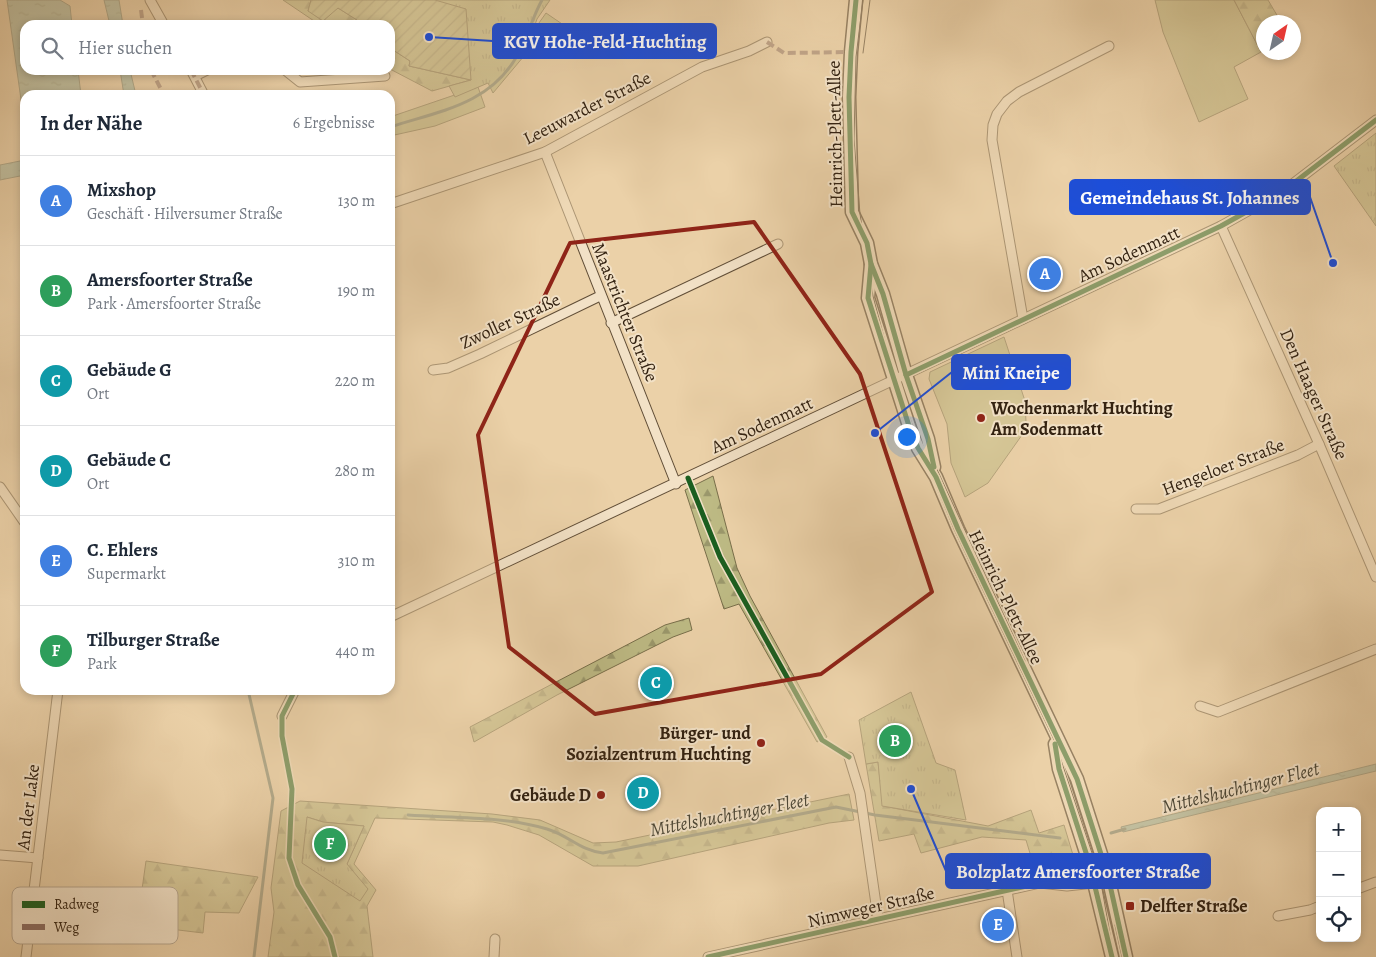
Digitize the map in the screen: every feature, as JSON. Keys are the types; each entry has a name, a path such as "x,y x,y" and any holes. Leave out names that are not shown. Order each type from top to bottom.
{"main road":[{"name":"Heinrich-Plett-Allee","path":"856,0 849,97 851,209 867,243 871,264 883,294 906,375 928,438 936,477"},
{"name":"Heinrich-Plett-Allee","path":"871,264 868,298 918,448 936,477 958,529 1078,780 1106,871 1126,957"},
{"name":"Heinrich-Plett-Allee","path":"1052,729 1059,769 1089,862 1112,957"}],"street":[{"path":"150,0 161,20"},
{"name":"Leeuwarder Straße","path":"395,202 545,152 699,69 749,51 767,42"},
{"path":"1023,319 992,140 993,125 1004,104 1019,92 1109,46"},
{"path":"194,75 202,90"},
{"path":"291,75 300,82 385,76"},
{"name":"Am Sodenmatt","path":"395,615 1221,226 1282,192 1376,120"},
{"name":"Maastrichter Straße","path":"545,152 600,296 676,484"},
{"name":"Den Haager Straße","path":"1221,226 1319,444 1376,577"},
{"path":"611,323 778,244"},
{"name":"Zwoller Straße","path":"433,370 456,364 600,296"},
{"name":"Hengeloer Straße","path":"1136,509 1159,509 1298,455 1319,444"},
{"path":"0,487 20,516"},
{"path":"1200,706 1218,712 1376,649"},
{"name":"An der Lake","path":"34,887 57,695"},
{"path":"282,716 292,695"},
{"path":"849,757 860,793 878,918"},
{"path":"0,855 38,858"},
{"path":"1089,862 1106,871 1094,883"},
{"name":"Nimweger Straße","path":"708,957 753,953 878,918 1040,883 1089,862"},
{"path":"1361,888 1376,882"},
{"name":"Nimweger Straße","path":"1040,883 1066,886 1094,883"},
{"path":"1007,890 1017,957"},
{"path":"1278,916 1316,908"},
{"path":"494,957 495,938"},
{"name":"An der Lake","path":"26,957 28,944"}],"highlighted area":[{"path":"754,222 860,374 932,592 821,674 595,714 509,647 478,435 570,243"}],"green space":[{"path":"283,0 311,0 308,11 338,8 357,20 313,20"},
{"path":"311,0 435,0 466,9 471,80 409,66 410,61 395,51 395,20 357,20 338,8 324,20 322,20 308,11"},
{"path":"435,0 550,0 537,19 524,56 493,93 488,83 455,97 449,86 471,80"},
{"path":"1155,0 1234,0 1256,42 1256,55 1234,67 1248,99 1199,122 1163,32"},
{"path":"1234,0 1268,0 1277,15 1256,15 1256,42"},
{"path":"546,13 568,28 555,45 534,30"},
{"path":"395,51 410,61 409,66 471,80 432,91 395,72"},
{"path":"478,87 485,107 435,126 395,135 395,115"},
{"path":"1376,133 1376,226 1334,166"},
{"path":"1004,337 1025,401 1026,422 1022,435 988,483 965,497 951,463 947,424 929,379 930,372"},
{"path":"713,476 737,568 750,596 827,737 817,742 739,604 724,609 685,490"},
{"path":"689,618 692,630 673,637 557,695 474,742 470,727 665,625"},
{"path":"911,692 936,763 955,770 966,820 882,806 878,762 866,764 859,720"},
{"path":"878,762 883,806 988,826 1031,810 1039,833 1064,825 1073,855 1066,861 1035,870 1026,840 982,837 921,853 914,834 879,841 866,764"},
{"path":"849,794 854,820 829,823 638,866 593,866 539,835 507,825 493,822 375,818 354,864 376,890 367,906 373,957 268,957 274,912 271,888 281,811 300,801 492,814 540,820 593,843 616,842","holes":["307,817 323,822 364,826 347,864"]},
{"path":"307,817 323,822 364,826 347,864 368,889 360,901 302,863"},
{"path":"146,861 258,877 239,913 205,912 203,933 178,930 178,887 142,887"}],"water":[{"path":"7,0 60,0 70,6 71,20 20,20 20,75 79,75 80,90 20,90 20,93"},
{"path":"104,0 119,0 122,20 109,20"},
{"path":"121,75 131,75 135,90 123,90"},
{"path":"20,161 20,176 0,180 0,165"},
{"path":"1376,764 1376,771 1123,832 1121,827"}],"waterway":[{"path":"395,125 461,104 492,86 506,72 517,56 542,0"},
{"path":"249,695 273,798 254,957"},
{"name":"Mittelshuchtinger Fleet","path":"408,815 478,818 530,825 555,832 581,846 603,853 836,807 875,815 1060,838"},
{"name":"Mittelshuchtinger Fleet","path":"1111,833 1125,829"}],"tram line":[{"path":"863,0 856,57 854,139 860,214 873,296 894,375 954,529 1055,742 1100,877 1114,957"},
{"path":"863,53 870,0"},
{"path":"935,465 1025,661"},
{"path":"1115,925 1122,957"}],"marked path":[{"path":"141,10 142,20"},
{"path":"767,42 784,53 851,52"},
{"path":"154,75 161,90"},
{"path":"194,75 201,90"}],"cycle path":[{"path":"856,0 849,97 852,212 867,243 871,264 883,294 906,375 928,439 934,467"},
{"path":"906,375 1221,226 1282,192 1376,120"},
{"path":"871,264 868,298 909,426 918,448 936,477 958,529 1077,779 1108,876 1126,957"},
{"path":"688,478 720,557 822,740 849,757"},
{"path":"292,695 282,716 282,736 292,789 289,858 298,885 330,937 335,957"},
{"path":"1055,744 1059,769 1089,862 1112,957"},
{"path":"708,957 1040,883"}],"place":[{"name":"KGV Hohe-Feld-Huchting","path":"429,37"},
{"name":"Gemeindehaus St. Johannes","path":"1333,263"},
{"name":"Mixshop","path":"1045,274"},
{"name":"Wochenmarkt Huchting Am Sodenmatt","path":"981,418"},
{"name":"Mini Kneipe","path":"875,433"},
{"name":"Gebäude G","path":"656,683"},
{"name":"Amersfoorter Straße","path":"895,741"},
{"name":"Bürger- und Sozialzentrum Huchting","path":"761,743"},
{"name":"Bolzplatz Amersfoorter Straße","path":"911,789"},
{"name":"Gebäude C","path":"643,793"},
{"name":"Gebäude D","path":"601,795"},
{"name":"Tilburger Straße","path":"330,844"},
{"name":"Delfter Straße","path":"1130,906"},
{"name":"C. Ehlers","path":"998,925"}]}
